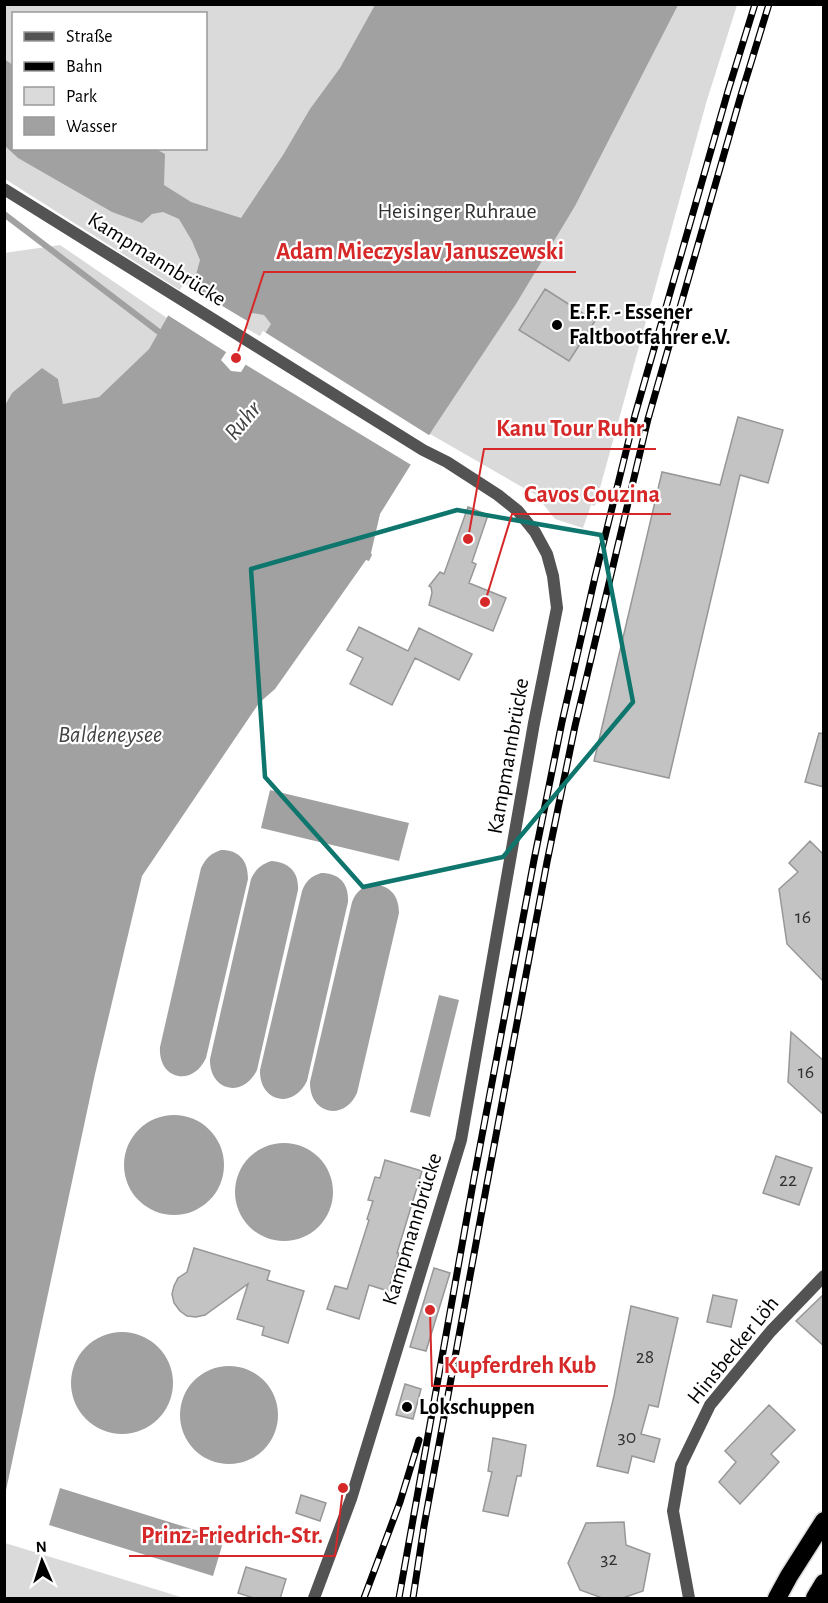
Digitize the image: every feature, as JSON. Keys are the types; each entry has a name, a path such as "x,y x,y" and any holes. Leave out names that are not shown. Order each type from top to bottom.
{"highway":[{"path":"777,1599 824,1521"},
{"path":"815,1599 824,1583"}],"street":[{"name":"Kampmannbrücke","path":"4,189 498,495 519,511 535,532 547,554 555,585 556,608 461,1140 351,1499 314,1599"},
{"name":"Hinsbecker Löh","path":"689,1599 673,1511 681,1465 710,1405 771,1331 824,1276"}],"highlighted area":[{"path":"457,510 601,535 633,702 503,857 363,887 265,777 251,569"}],"green space":[{"name":"Heisinger Ruhraue","path":"4,5 737,5 707,100 595,506 591,505 583,528 555,519 536,495 178,289 5,179"},
{"path":"60,245 167,318 149,349 99,397 63,404 58,379 12,393 5,405 4,253"},
{"path":"5,1543 184,1598 5,1598"}],"water":[{"path":"375,5 678,5 575,206 516,304 380,514 369,561 366,560 275,689 259,703 142,876 95,1074 5,1495 5,405 12,393 42,368 58,379 63,404 99,397 149,349 185,286 196,275 200,260 179,219 163,212 152,214 142,223 112,212 18,158 5,146 4,59 12,64 12,150 158,150 165,154 164,185 191,202 241,218 310,109 340,68","holes":["252,313 264,315 271,324 241,372 231,371 221,360"]},
{"path":"270,790 409,823 399,861 261,828"},
{"path":"221,850 233,852 241,857 248,872 248,879 206,1058 193,1073 177,1076 165,1067 160,1047 201,868 209,857"},
{"path":"271,861 283,863 292,869 297,878 298,890 257,1070 244,1085 236,1088 228,1087 215,1078 211,1070 210,1059 251,879 259,868"},
{"path":"321,873 333,875 342,880 347,889 348,902 307,1081 294,1096 286,1099 278,1098 265,1089 261,1081 260,1070 302,891 309,880"},
{"path":"371,884 383,886 392,892 399,907 399,913 357,1093 344,1108 336,1111 328,1110 315,1101 311,1093 310,1082 352,902 359,891"},
{"path":"439,995 459,1000 430,1117 410,1112"},
{"path":"174,1115 193,1119 209,1130 220,1146 224,1165 220,1184 209,1200 193,1211 174,1215 155,1211 139,1200 128,1184 124,1165 128,1146 139,1130 155,1119"},
{"path":"284,1143 303,1147 319,1157 329,1173 333,1192 329,1211 319,1227 303,1237 284,1241 265,1237 249,1227 239,1211 235,1192 239,1173 249,1157 265,1147"},
{"path":"122,1332 141,1336 158,1347 169,1364 173,1383 169,1402 158,1419 141,1430 122,1434 103,1430 86,1419 75,1402 71,1383 75,1364 86,1347 103,1336"},
{"path":"229,1366 248,1369 264,1380 275,1396 278,1415 275,1434 264,1450 248,1461 229,1464 210,1461 194,1450 183,1434 180,1415 183,1396 194,1380 210,1369"},
{"path":"60,1488 224,1539 213,1576 49,1525"}],"pier":[{"path":"184,283 249,322 229,354 166,314"},
{"path":"263,331 432,437 413,466 243,363"}],"building":[{"name":"E.F.F. - Essener Faltbootfahrer e.V.","path":"545,289 595,321 569,361 519,330"},
{"path":"738,417 783,430 768,483 740,475 669,778 594,761 662,472 720,485"},
{"path":"468,507 488,515 472,562 476,564 469,583 506,598 493,631 429,605 432,593 429,586 440,572 444,574"},
{"path":"359,627 408,651 419,628 472,654 459,680 415,658 392,705 350,684 363,658 347,650"},
{"path":"819,733 824,734 824,787 805,782"},
{"path":"810,841 824,855 824,982 787,944 779,889 798,872 789,863"},
{"path":"791,1032 824,1061 824,1115 788,1082"},
{"path":"776,1156 812,1168 799,1205 763,1193"},
{"path":"385,1160 422,1171 388,1291 369,1285 359,1319 327,1309 335,1286 347,1289 369,1220 367,1219 373,1201 368,1200 375,1177 380,1178"},
{"path":"194,1248 270,1271 267,1280 304,1291 288,1343 262,1335 264,1327 237,1319 248,1284 205,1315 187,1316 180,1311 174,1303 172,1294 178,1278 187,1272"},
{"path":"434,1268 450,1273 426,1351 410,1347"},
{"path":"824,1294 824,1346 796,1321"},
{"path":"713,1295 737,1300 731,1327 707,1322"},
{"path":"631,1306 678,1318 658,1407 649,1405 641,1434 660,1439 654,1462 632,1456 628,1473 597,1466 614,1396"},
{"name":"Lokschuppen","path":"405,1384 421,1389 413,1419 396,1415"},
{"path":"769,1405 795,1430 771,1454 779,1462 740,1504 719,1482 736,1462 725,1451"},
{"path":"493,1438 526,1445 521,1476 517,1476 508,1516 483,1511 492,1472 488,1471"},
{"path":"301,1495 326,1503 320,1521 296,1513"},
{"path":"624,1522 626,1545 650,1554 643,1591 620,1599 605,1599 580,1590 568,1563 586,1523"},
{"path":"246,1567 286,1579 280,1599 257,1599 238,1593"}],"waterway":[{"path":"4,214 159,332"}],"railway":[{"path":"399,1598 474,1178 562,722 635,415 755,4"},
{"path":"413,1598 424,1526 486,1189 547,862 575,726 648,419 769,4"},
{"path":"364,1598 400,1502 419,1440"}],"place":[{"name":"E.F.F. - Essener Faltbootfahrer e.V.","path":"557,325"},
{"name":"Adam Mieczyslav Januszewski","path":"236,358"},
{"name":"Kanu Tour Ruhr","path":"468,539"},
{"name":"Cavos Couzina","path":"485,602"},
{"name":"Kupferdreh Kub","path":"430,1310"},
{"name":"Lokschuppen","path":"407,1407"},
{"name":"Prinz-Friedrich-Str.","path":"343,1488"}],"water label":[{"name":"Ruhr","path":"243,421"},
{"name":"Baldeneysee","path":"110,735"}]}
